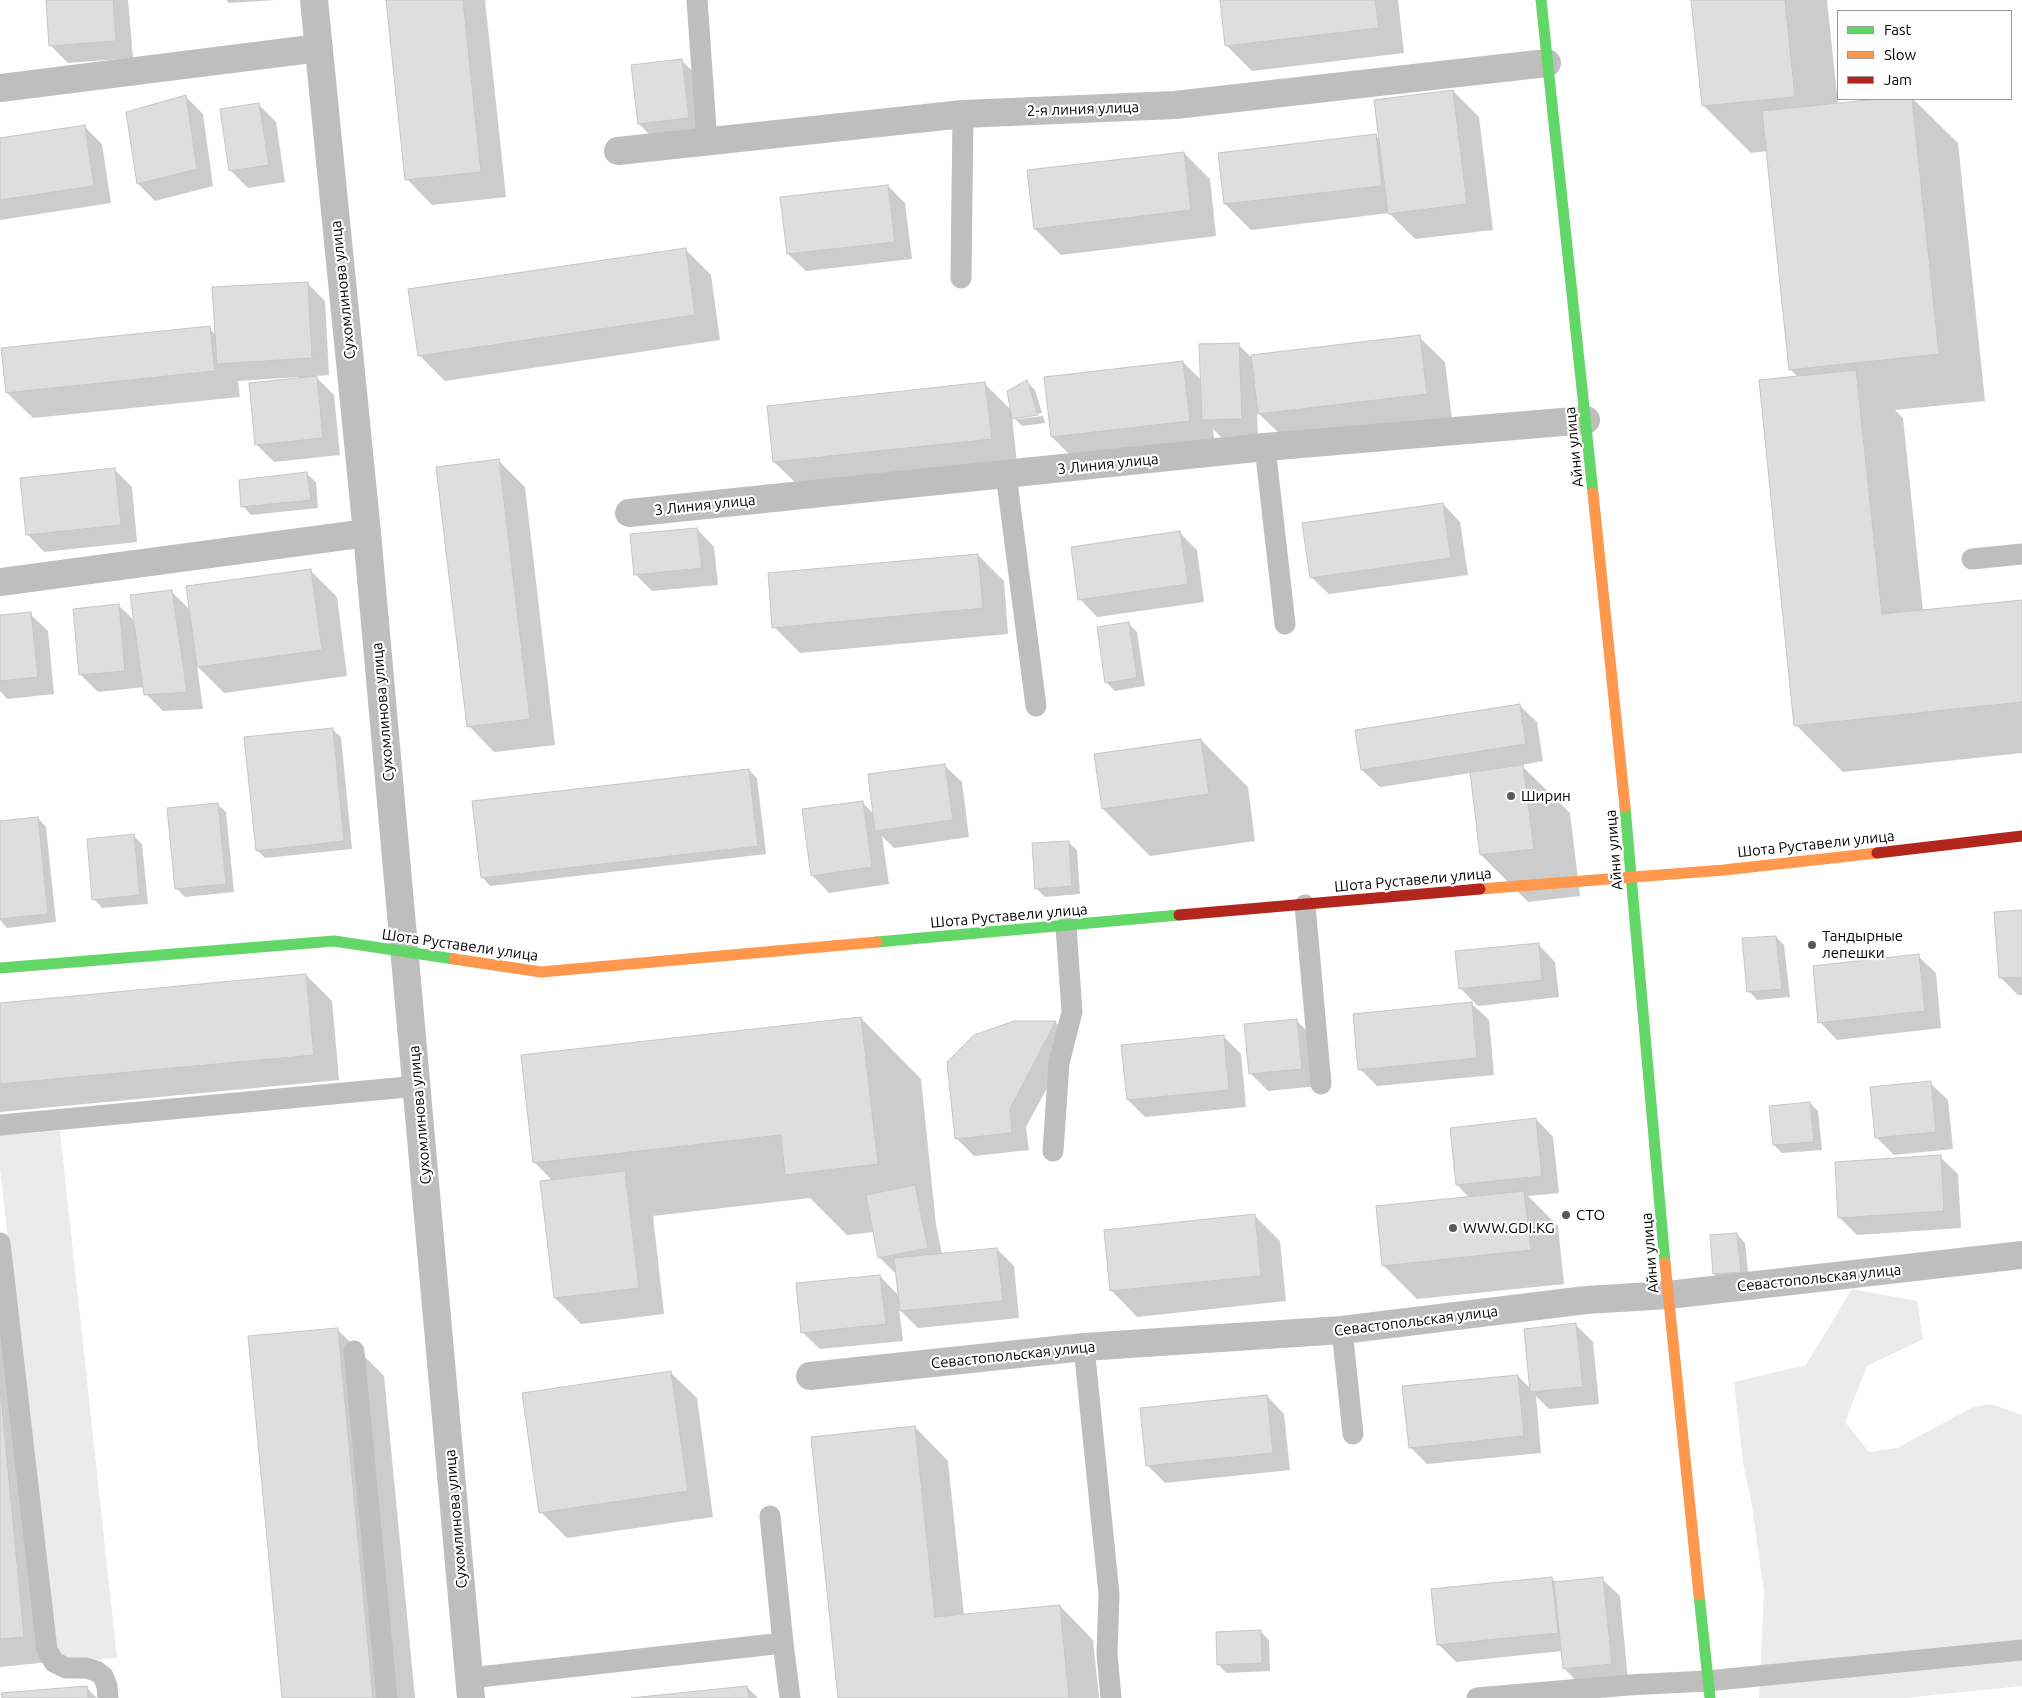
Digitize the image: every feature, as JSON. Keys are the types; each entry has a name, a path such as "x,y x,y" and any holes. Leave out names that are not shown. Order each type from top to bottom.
{"street":[{"name":"Сухомлинова улица","path":"314,0 367,533 471,1688"},
{"name":"Айни улица","path":"1541,0 1632,877 1668,1295 1709,1690"},
{"path":"0,88 320,48"},
{"name":"2-я линия улица","path":"618,151 962,114 1176,105 1547,63"},
{"name":"3 Линия улица","path":"629,513 1265,447 1586,420"},
{"path":"0,582 367,533"},
{"name":"Шота Руставели улица","path":"0,968 334,941 542,972 1545,883 1724,870 2022,836"},
{"name":"Севастопольская улица","path":"810,1376 1084,1347 1342,1330 1586,1300 1668,1295 2022,1255"}],"lane":[{"path":"698,0 707,142"},
{"path":"961,278 962,114"},
{"path":"1265,447 1284,624"},
{"path":"1006,474 1036,706"},
{"path":"1972,559 2022,554"},
{"path":"1305,905 1322,1084"},
{"path":"1053,1151 1059,1063 1072,1012 1066,926"},
{"path":"0,1126 418,1086"},
{"path":"0,1243 47,1650 54,1662 66,1668 86,1668 96,1671 103,1676 107,1686 108,1698"},
{"path":"1342,1330 1353,1434"},
{"path":"1084,1347 1109,1594 1107,1654 1111,1698"},
{"path":"354,1351 387,1698"},
{"path":"770,1516 782,1643 790,1698"},
{"path":"471,1688 782,1643"},
{"path":"1477,1698 1628,1685 1709,1690 2022,1650"}],"shaded area":[{"path":"60,1131 117,1658 66,1662 52,1646 0,1168 0,1135"},
{"path":"1852,1289 1917,1301 1923,1339 1867,1366 1845,1422 1869,1452 1897,1448 1973,1407 1991,1404 2022,1415 2022,1686 1903,1698 1759,1698 1764,1593 1752,1506 1743,1463 1734,1382 1806,1365"}],"building":[{"path":"46,0 113,0 116,41 49,46"},
{"path":"386,0 463,0 481,172 405,180"},
{"path":"1220,0 1375,0 1379,28 1225,46"},
{"path":"1691,0 1785,0 1795,97 1702,106"},
{"path":"682,59 689,118 638,124 631,65"},
{"path":"1453,90 1467,204 1388,214 1374,100"},
{"path":"186,95 197,169 137,184 126,112"},
{"path":"1867,100 1912,100 1939,354 1789,370 1762,111"},
{"path":"259,103 269,165 229,171 220,109"},
{"path":"85,125 94,186 0,200 0,138"},
{"path":"1376,134 1382,186 1224,204 1218,153"},
{"path":"1184,152 1191,210 1034,229 1027,170"},
{"path":"888,185 895,242 787,254 780,197"},
{"path":"686,248 695,315 418,356 408,289"},
{"path":"308,282 312,358 217,364 212,287"},
{"path":"210,326 215,371 6,393 1,348"},
{"path":"1420,335 1427,394 1258,414 1251,355"},
{"path":"1239,343 1242,419 1202,420 1199,344"},
{"path":"1183,361 1190,421 1051,437 1044,377"},
{"path":"1856,370 1882,614 2022,600 2022,702 1794,726 1759,380"},
{"path":"317,376 323,438 255,445 249,383"},
{"path":"1027,380 1038,415 1012,419 1007,391"},
{"path":"985,382 992,439 773,462 767,406"},
{"path":"499,459 530,719 467,727 436,467"},
{"path":"115,468 121,525 26,535 20,478"},
{"path":"307,472 311,500 241,507 239,480"},
{"path":"1443,503 1451,558 1310,578 1302,523"},
{"path":"697,528 702,568 634,575 630,534"},
{"path":"1180,531 1188,584 1078,600 1071,547"},
{"path":"978,554 983,608 772,628 768,573"},
{"path":"311,569 322,650 197,667 186,586"},
{"path":"172,590 187,692 144,695 130,595"},
{"path":"119,604 125,671 79,675 73,609"},
{"path":"31,612 38,677 0,681 0,615"},
{"path":"1129,622 1137,678 1105,683 1097,627"},
{"path":"1520,704 1526,744 1361,770 1355,730"},
{"path":"333,728 344,841 256,851 244,737"},
{"path":"1201,739 1209,794 1102,809 1094,754"},
{"path":"945,764 953,820 875,831 868,774"},
{"path":"1523,765 1534,849 1480,855 1470,772"},
{"path":"749,769 758,846 481,878 472,801"},
{"path":"863,801 872,867 811,876 802,809"},
{"path":"218,803 226,884 175,889 167,808"},
{"path":"38,817 48,914 0,919 0,821"},
{"path":"134,834 140,895 92,900 87,839"},
{"path":"1069,841 1072,886 1035,889 1032,843"},
{"path":"2022,910 2022,977 1999,978 1994,912"},
{"path":"1776,936 1782,989 1747,992 1742,938"},
{"path":"1539,943 1542,980 1459,989 1455,951"},
{"path":"1919,954 1925,1011 1818,1023 1813,966"},
{"path":"306,974 314,1055 0,1084 0,1003"},
{"path":"1472,1002 1477,1058 1358,1070 1353,1014"},
{"path":"861,1017 878,1164 785,1175 781,1135 533,1163 521,1055"},
{"path":"1297,1019 1302,1069 1249,1074 1244,1024"},
{"path":"1014,1021 1056,1021 1010,1109 1012,1133 955,1139 947,1062 974,1035"},
{"path":"1224,1035 1229,1090 1127,1100 1121,1045"},
{"path":"1931,1081 1936,1132 1875,1138 1870,1087"},
{"path":"1810,1102 1814,1142 1773,1145 1769,1106"},
{"path":"1536,1118 1542,1176 1456,1185 1450,1128"},
{"path":"1941,1155 1944,1211 1838,1218 1835,1162"},
{"path":"625,1171 639,1288 554,1298 540,1181"},
{"path":"915,1185 928,1248 878,1258 866,1195"},
{"name":"WWW.GDI.KG","path":"1524,1191 1531,1250 1382,1266 1376,1206"},
{"path":"1255,1214 1261,1276 1110,1291 1104,1230"},
{"path":"1737,1233 1741,1272 1713,1274 1710,1235"},
{"path":"997,1248 1003,1301 900,1311 894,1258"},
{"path":"880,1275 886,1324 801,1333 796,1283"},
{"path":"1576,1323 1583,1387 1530,1392 1524,1329"},
{"path":"338,1328 373,1698 282,1698 248,1336"},
{"path":"671,1371 688,1491 539,1513 522,1393"},
{"path":"1518,1375 1524,1436 1409,1448 1402,1386"},
{"path":"0,1386 24,1637 0,1639"},
{"path":"1267,1395 1273,1453 1146,1466 1140,1408"},
{"path":"915,1426 935,1617 1060,1605 1069,1698 838,1698 811,1437"},
{"path":"1552,1577 1558,1633 1437,1645 1431,1589"},
{"path":"1603,1577 1612,1664 1563,1669 1554,1582"},
{"path":"1261,1630 1262,1663 1217,1665 1216,1632"},
{"path":"87,1686 88,1698 2,1698 1,1693"},
{"path":"747,1686 749,1698 631,1698"}],"traffic: fast":[{"path":"1541,0 1593,493"},
{"path":"1625,807 1665,1263"},
{"path":"877,942 1179,915"},
{"path":"0,968 334,941 454,959"},
{"path":"1699,1595 1710,1698"}],"traffic: slow":[{"path":"1593,493 1625,807"},
{"path":"1480,889 1724,870 1877,853"},
{"path":"454,959 541,972 877,942"},
{"path":"1665,1263 1699,1595"}],"traffic: jam":[{"path":"1877,853 2022,836"},
{"path":"1179,915 1480,889"}],"place":[{"name":"Ширин","path":"1511,796"},
{"name":"Тандырные лепешки","path":"1812,945"},
{"name":"СТО","path":"1566,1215"},
{"name":"WWW.GDI.KG","path":"1453,1228"}]}
